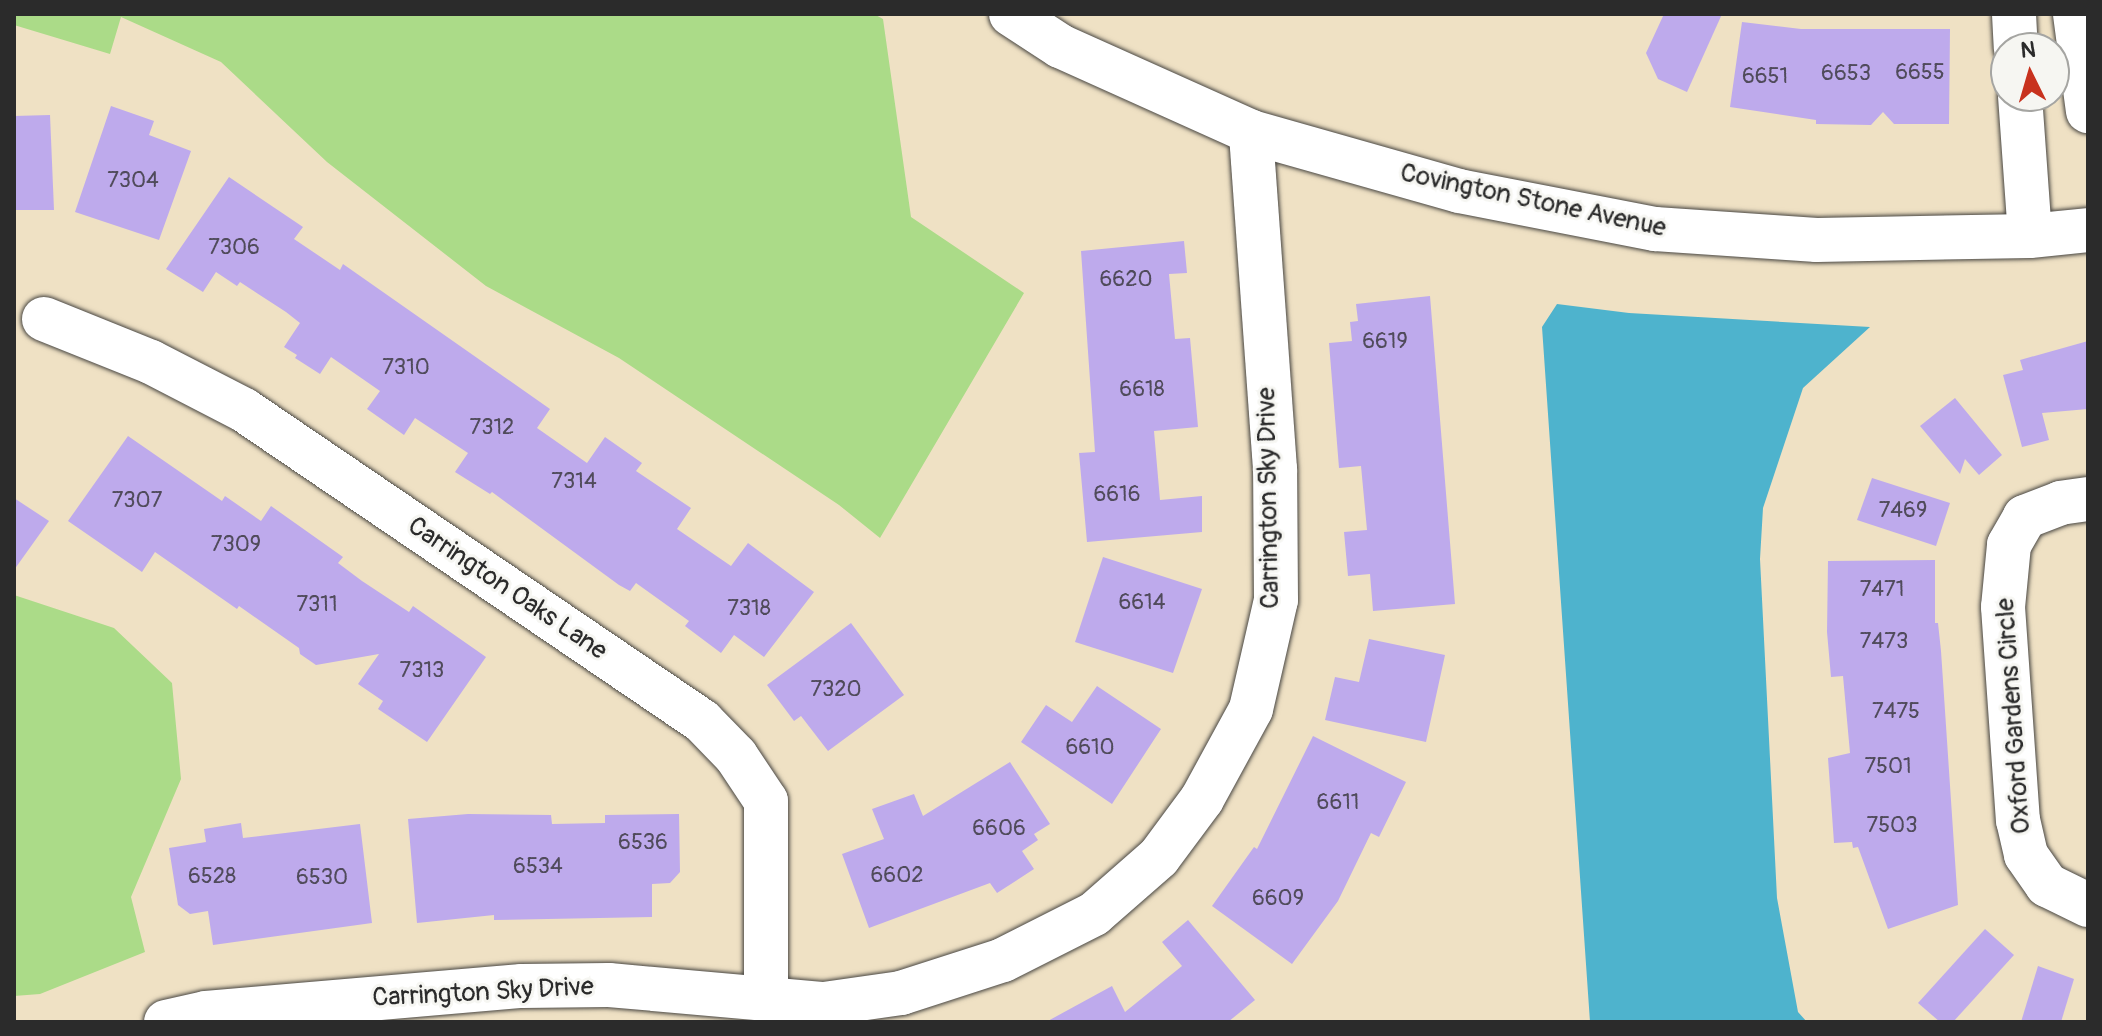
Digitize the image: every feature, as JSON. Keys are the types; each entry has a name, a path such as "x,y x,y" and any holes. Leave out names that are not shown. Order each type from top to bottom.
{"street":[{"name":"Covington Stone Avenue","path":"1011,14 1060,46 1251,132 1459,191 1655,229 1817,240 2030,236 2088,230"},
{"path":"2075,14 2088,111"},
{"path":"2021,112 2030,236"},
{"name":"Carrington Sky Drive","path":"166,1022 206,1013 522,986 609,985 824,1004 901,993 1003,960 1094,914 1159,857 1202,799 1251,709 1276,600 1275,469 1251,132"},
{"name":"Carrington Oaks Lane","path":"44,319 151,362 244,410 702,721 736,756 766,801 766,1000"},
{"name":"Oxford Gardens Circle","path":"2088,499 2061,503 2025,517 2009,545 2003,607 2018,820 2026,855 2047,885 2088,905"}],"green space":[{"path":"14,14 874,14 883,19 911,217 1024,293 880,538 839,505 619,358 486,286 327,162 221,62 121,17 110,54 14,25"},
{"path":"14,595 114,628 172,683 181,779 131,897 145,952 40,994 14,996"}],"water":[{"path":"1557,304 1629,313 1870,327 1803,388 1763,508 1760,559 1777,898 1798,1012 1807,1022 1590,1022 1542,327"}],"building":[{"path":"1664,14 1722,14 1687,92 1658,79 1646,53"},
{"path":"1742,22 1801,29 1950,29 1949,124 1894,124 1883,112 1871,125 1816,124 1816,120 1730,107"},
{"path":"111,106 154,121 149,135 191,151 159,240 75,212"},
{"path":"50,115 54,210 14,210 14,116"},
{"path":"229,177 303,227 294,239 340,270 343,264 550,409 537,428 587,463 605,437 642,463 636,471 691,508 677,529 731,566 748,543 814,592 764,657 734,635 721,653 685,626 689,621 636,583 630,591 619,585 492,492 490,494 455,472 468,453 415,418 404,435 367,409 380,391 331,357 320,374 295,358 297,355 284,347 300,323 240,282 237,286 216,272 203,292 166,269"},
{"path":"1184,241 1187,273 1169,274 1175,339 1190,338 1198,427 1154,431 1160,500 1202,496 1202,532 1087,542 1079,453 1095,452 1081,251"},
{"path":"1430,296 1455,604 1373,611 1370,574 1348,576 1344,532 1367,530 1361,466 1339,468 1329,343 1352,341 1350,322 1358,321 1356,304"},
{"path":"2088,341 2088,409 2042,413 2049,440 2022,447 2003,375 2023,370 2020,360"},
{"path":"1955,398 2002,455 1979,475 1965,459 1960,474 1920,426"},
{"path":"128,436 222,501 225,496 261,521 271,506 343,557 338,563 362,581 409,612 413,606 486,657 427,742 378,709 383,701 358,684 379,654 316,665 300,654 299,648 155,552 142,572 68,521"},
{"path":"1872,478 1950,503 1936,546 1857,520"},
{"path":"14,498 49,521 14,570"},
{"path":"1103,557 1202,589 1173,673 1075,642"},
{"path":"1935,560 1935,623 1938,623 1941,651 1958,905 1888,929 1858,847 1853,848 1852,842 1834,843 1828,758 1850,753 1843,676 1831,677 1827,632 1828,561"},
{"path":"851,623 904,695 828,751 801,716 794,721 767,685"},
{"path":"1369,639 1445,655 1426,742 1325,720 1335,677 1359,682"},
{"path":"1097,686 1161,729 1112,804 1021,742 1046,705 1072,722"},
{"path":"1313,736 1406,782 1379,837 1371,833 1338,901 1292,964 1212,906 1254,847 1257,849"},
{"path":"1010,762 1050,824 1034,834 1038,840 1022,851 1034,869 997,893 990,883 869,928 842,854 884,839 872,809 914,794 923,816"},
{"path":"468,814 551,815 552,824 605,823 605,815 679,814 680,872 670,883 652,884 652,917 494,920 494,915 417,923 408,819"},
{"path":"241,823 243,838 360,824 372,923 213,945 208,911 190,914 178,905 169,848 206,842 204,829"},
{"path":"1188,920 1255,1000 1228,1022 1046,1022 1112,986 1125,1012 1182,966 1162,942"},
{"path":"1985,929 2014,955 1953,1022 1940,1022 1918,1003"},
{"path":"2038,966 2074,979 2061,1022 2021,1022"}]}
